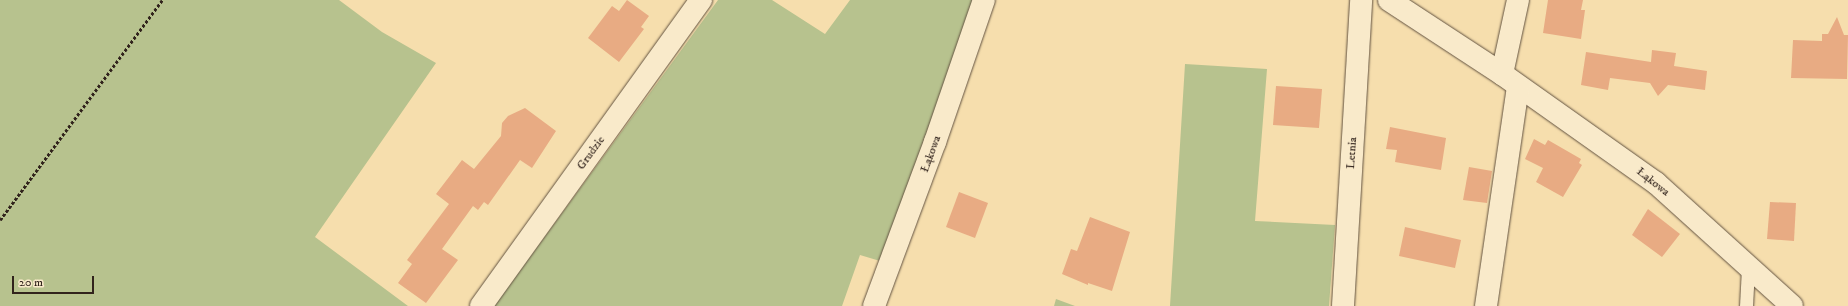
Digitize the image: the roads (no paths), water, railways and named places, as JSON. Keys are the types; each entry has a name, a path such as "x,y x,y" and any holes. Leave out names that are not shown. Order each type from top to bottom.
{"street":[{"name":"Grudzie","path":"481,306 701,0"},
{"name":"Łąkowa","path":"874,306 984,0"},
{"name":"Letnia","path":"1342,306 1362,0"},
{"name":"Łąkowa","path":"1390,0 1510,80 1656,183 1692,214 1748,269 1792,306"},
{"path":"1486,306 1518,0"}],"lane":[{"path":"1746,306 1748,269"}]}
